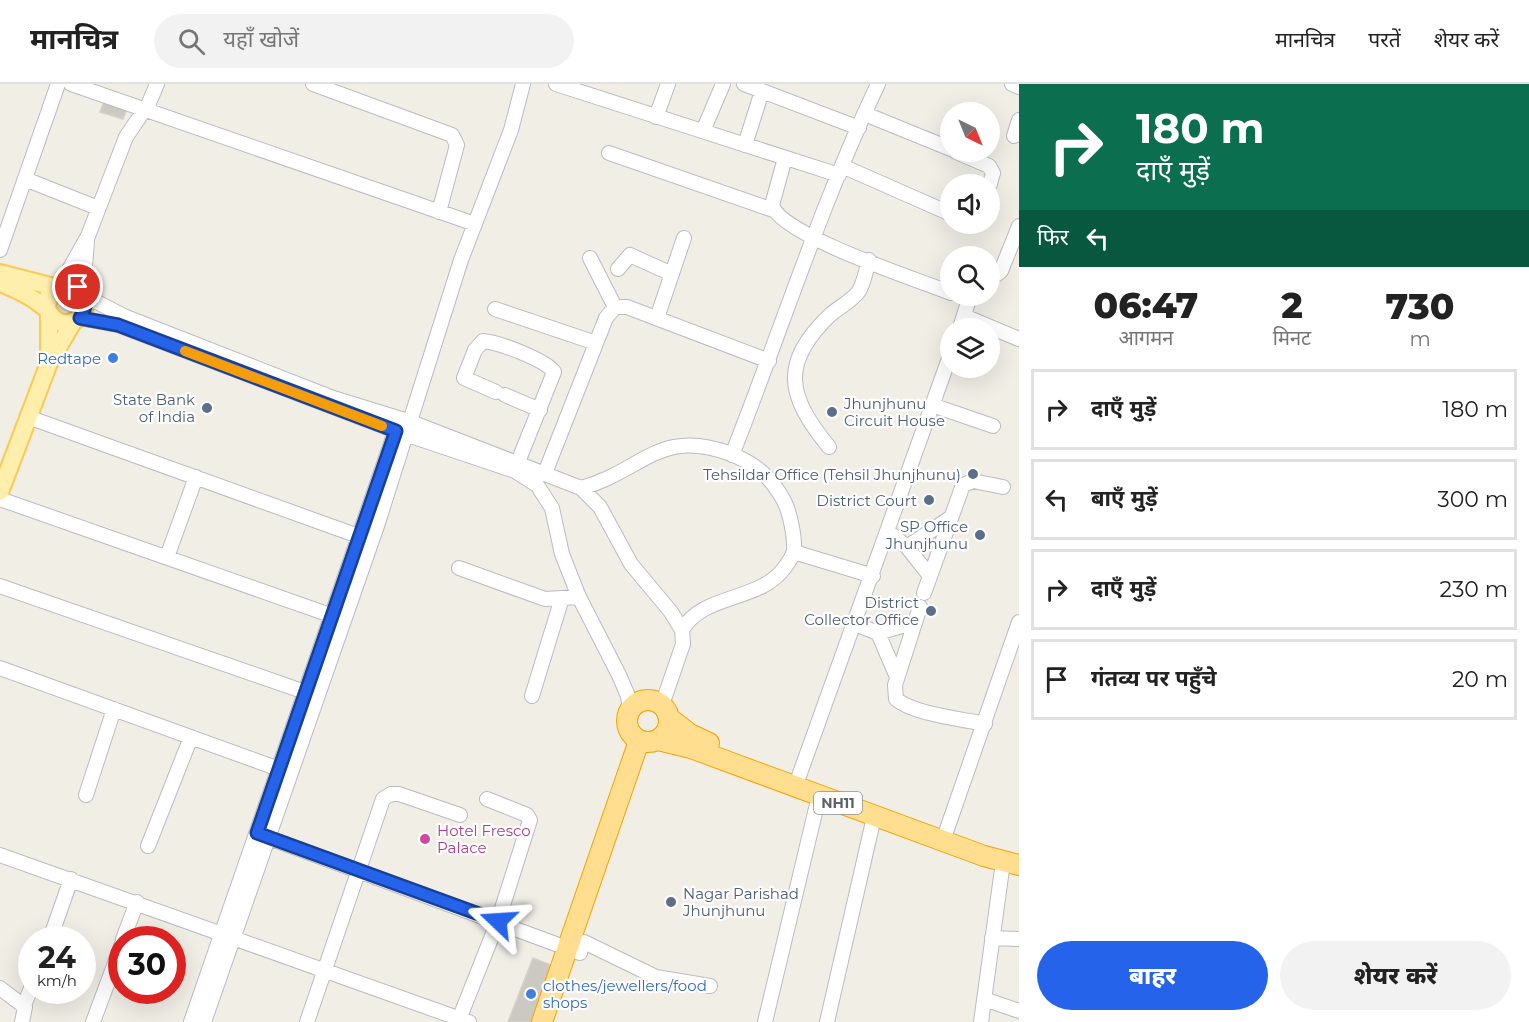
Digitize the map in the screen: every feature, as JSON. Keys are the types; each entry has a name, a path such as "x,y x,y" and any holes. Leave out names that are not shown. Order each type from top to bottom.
{"highway":[{"path":"554,1022 577,948 649,741 667,730 665,712 653,700 643,700 630,710 628,729 649,741"},
{"name":"NH11","path":"665,712 701,740 946,832 1014,860"},
{"name":"NH11","path":"649,741 691,748 874,817 1014,860"},
{"path":"542,1022 577,948"}],"main road":[{"path":"0,273 58,286 73,285 84,294 84,312 76,320 49,363 0,492"},
{"path":"0,283 17,290 48,311 57,321 76,320"},
{"path":"49,363 46,301 58,286"}],"street":[{"path":"0,250 58,84"},
{"path":"71,84 475,224"},
{"path":"58,286 88,236 126,137 144,111 158,84"},
{"path":"313,84 452,135 457,145 439,212"},
{"path":"191,1022 221,934 263,835 461,260 511,130 523,84"},
{"path":"556,84 785,158 841,171 940,210"},
{"path":"656,117 668,84"},
{"path":"703,131 723,84"},
{"path":"744,84 859,128"},
{"path":"732,455 769,361 812,239 878,84"},
{"path":"1012,84 1019,87"},
{"path":"745,145 762,91"},
{"path":"865,114 940,145"},
{"path":"1014,135 1019,120"},
{"path":"609,153 773,210 781,220 812,239 940,289"},
{"path":"773,210 772,195 785,158"},
{"path":"980,162 989,166 993,174"},
{"path":"25,179 98,208"},
{"path":"1000,272 1013,254 1019,226"},
{"path":"88,236 84,294 126,317 515,471 537,485 552,508 562,554 579,597 620,675 628,696 630,710"},
{"path":"657,318 684,238"},
{"path":"618,269 630,255 672,274"},
{"path":"590,258 615,307"},
{"path":"829,447 797,398 793,377 800,356 817,329 859,291 869,260"},
{"path":"615,307 627,307 769,361"},
{"path":"545,473 606,318 615,307"},
{"path":"495,309 596,343"},
{"path":"76,320 118,325 403,427 518,462 581,488 600,507 631,564 671,612 682,630 683,644 665,712"},
{"path":"1000,333 1019,339"},
{"path":"518,462 540,410 552,379 552,369 503,346 483,341 475,350 463,376 468,382 540,410"},
{"path":"799,776 873,576 942,378"},
{"path":"933,405 993,426"},
{"path":"28,417 361,537"},
{"path":"204,1022 235,938 279,769 361,537 403,427"},
{"path":"581,488 604,482 641,460 679,444 709,446 732,455 765,472 777,487 787,505 794,552 778,575 752,590 699,611 688,620 682,630"},
{"path":"167,557 196,477"},
{"path":"924,593 961,488 967,482 1003,487"},
{"path":"0,500 333,616"},
{"path":"908,547 950,518"},
{"path":"888,531 908,547 930,576"},
{"path":"794,552 873,576"},
{"path":"459,568 537,597 579,597"},
{"path":"0,586 305,692"},
{"path":"532,696 562,598"},
{"path":"920,607 897,677 894,691 899,702 985,724"},
{"path":"855,624 878,633 915,622"},
{"path":"946,832 1019,622"},
{"path":"878,633 897,677"},
{"path":"0,668 279,769"},
{"path":"86,795 114,709"},
{"path":"148,846 191,737"},
{"path":"307,1022 360,872 381,803 388,795 399,794 460,815"},
{"path":"765,1022 819,796"},
{"path":"0,855 137,902 462,1021 498,921 530,820 524,814 487,799"},
{"path":"827,1022 874,817"},
{"path":"263,835 360,872 656,977 710,986"},
{"path":"981,1022 992,938 1014,860"},
{"path":"55,926 71,879"},
{"path":"128,926 137,902"},
{"path":"992,938 1019,939"},
{"path":"93,1022 108,982"},
{"path":"0,988 24,1005 26,1009 22,1022"},
{"path":"984,999 1019,1011"}],"building":[{"path":"104,102 127,109 123,119 100,112"},
{"name":"clothes/jewellers/food shops","path":"533,958 553,966 533,1022 508,1022"}],"slow traffic":[{"path":"185,351 382,426"}],"place":[{"name":"Redtape","path":"113,358"},
{"name":"State Bank of India","path":"207,408"},
{"name":"Jhunjhunu Circuit House","path":"832,412"},
{"name":"Tehsildar Office (Tehsil Jhunjhunu)","path":"973,474"},
{"name":"District Court","path":"929,500"},
{"name":"SP Office Jhunjhunu","path":"980,535"},
{"name":"District Collector Office","path":"931,611"},
{"name":"Hotel Fresco Palace","path":"425,839"},
{"name":"Nagar Parishad Jhunjhunu","path":"671,902"},
{"name":"clothes/jewellers/food shops","path":"531,994"}],"route":[{"path":"78,287 85,296 86,304 80,318 118,325 396,431 257,833 498,921"}]}
